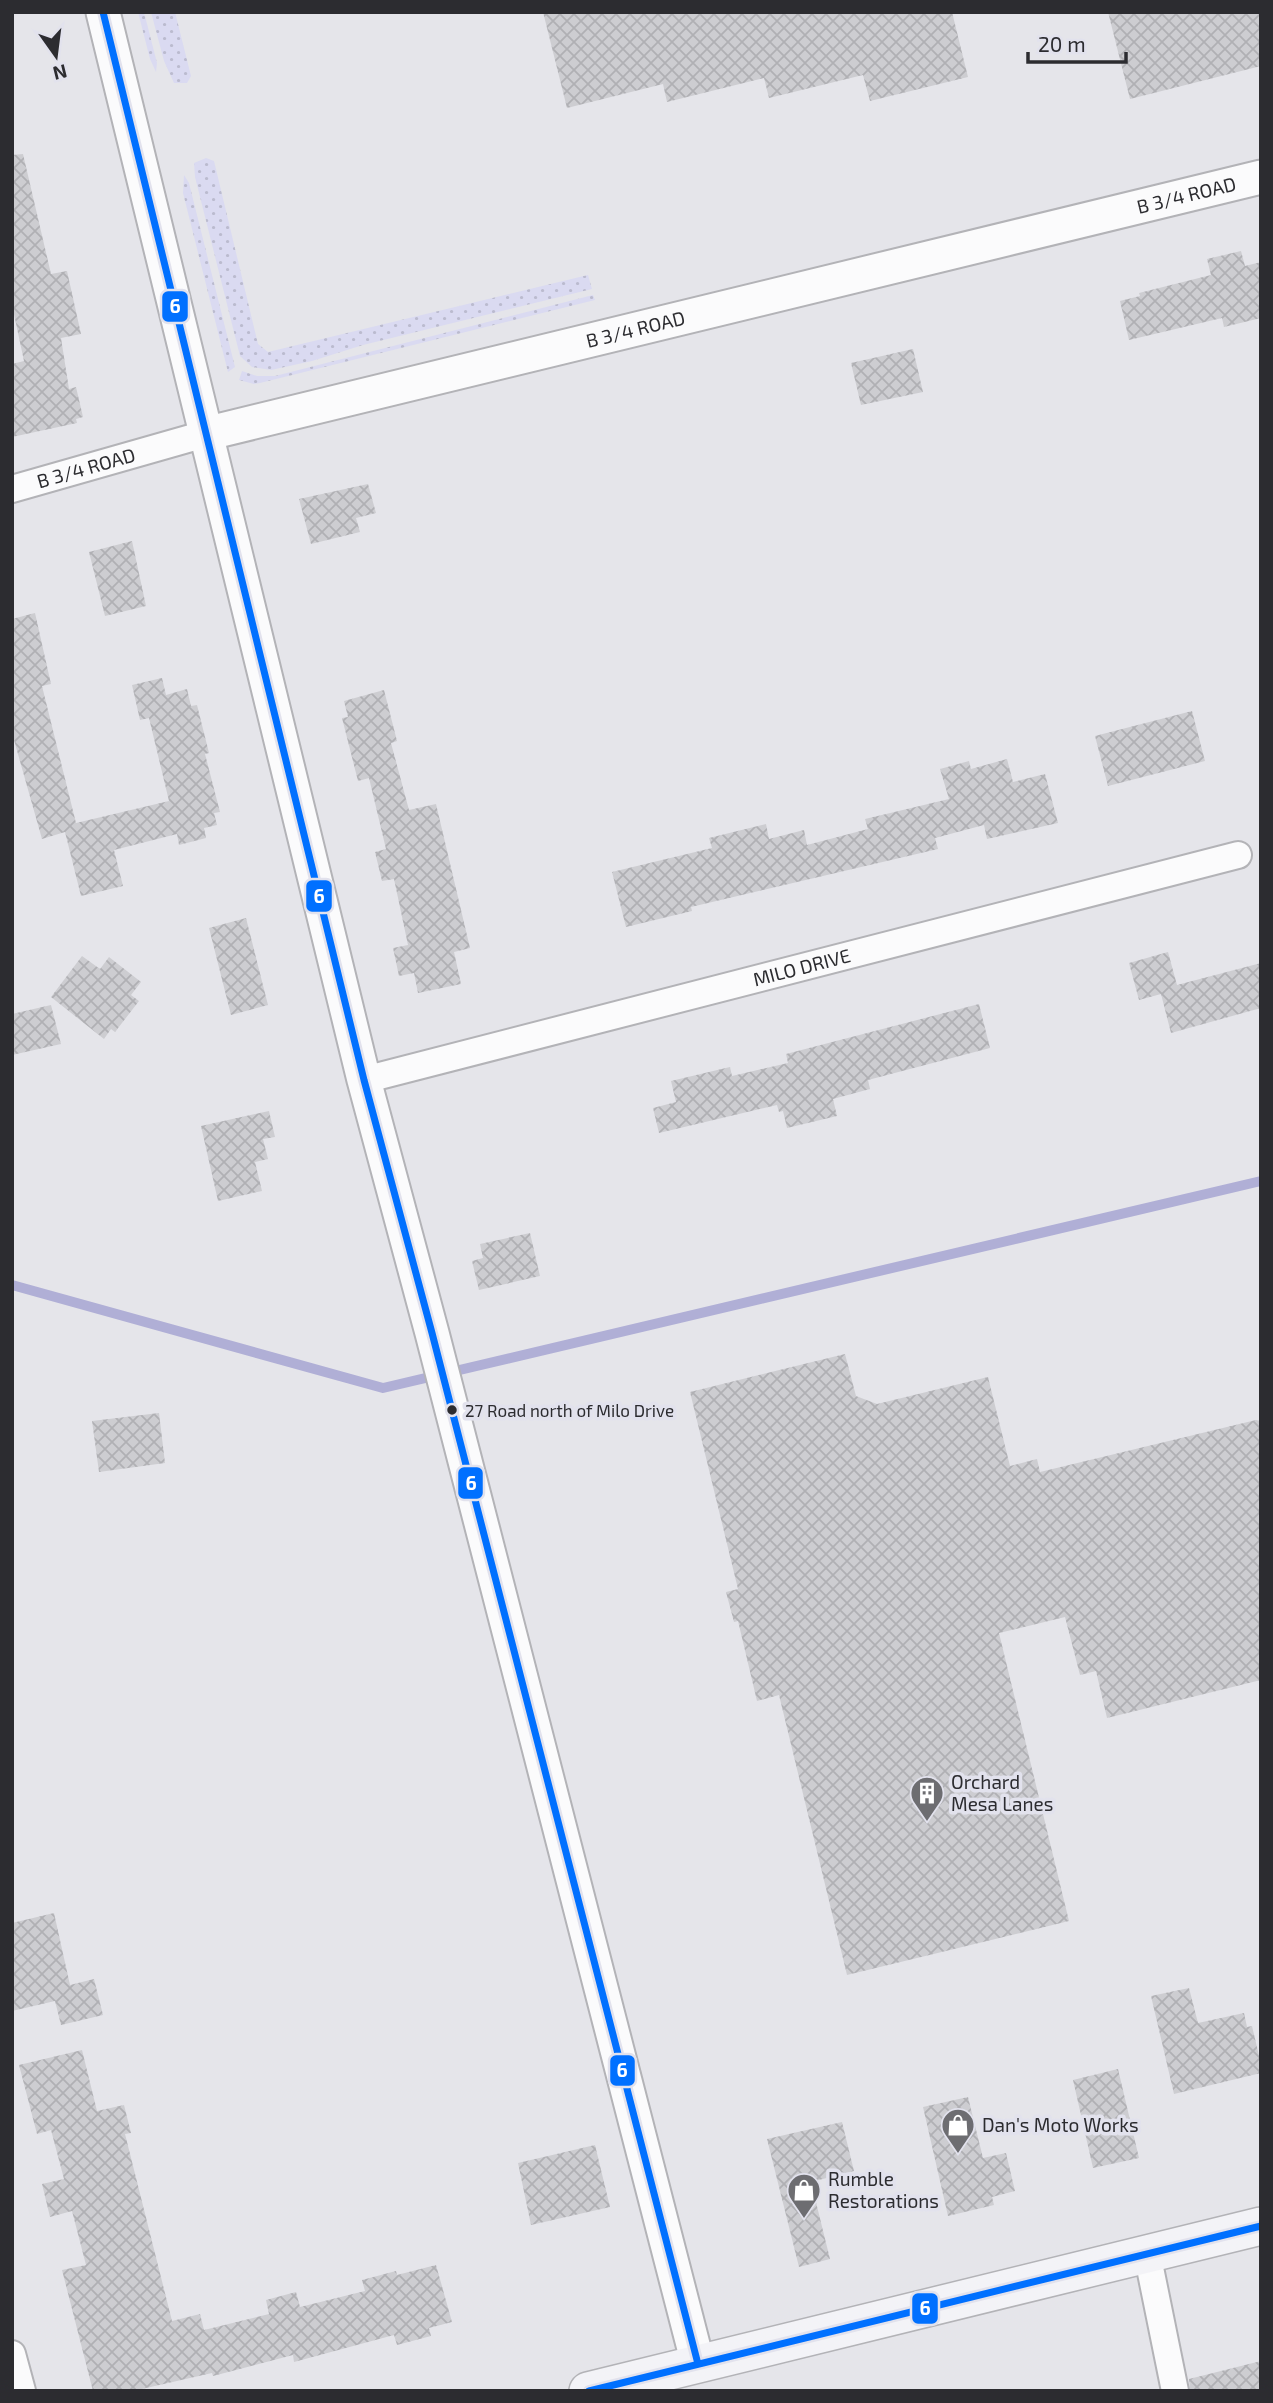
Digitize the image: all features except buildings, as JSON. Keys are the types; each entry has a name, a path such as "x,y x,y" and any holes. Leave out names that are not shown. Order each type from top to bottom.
{"main road":[{"path":"588,2391 1261,2226"}],"street":[{"path":"103,12 364,1080 436,1347 698,2364"},
{"name":"B 3/4 ROAD","path":"12,489 205,434 1261,177"},
{"name":"MILO DRIVE","path":"364,1080 1238,855"},
{"path":"1146,2253 1175,2391"},
{"path":"12,2354 22,2391"}],"shaded area":[{"path":"138,12 143,12 145,16 157,63 156,72 150,59"},
{"path":"151,12 175,12 191,76 187,83 174,83 164,61"},
{"path":"206,158 214,161 258,344 268,352 588,275 592,289 363,345 312,361 271,370 252,367 240,356 195,177 194,163"},
{"path":"184,175 189,183 235,367 228,372 183,193"},
{"path":"593,295 595,300 260,383 239,380 242,371 257,376 275,376"}],"waterway":[{"path":"12,1285 383,1388 1261,1181"}],"transit line":[{"name":"6","path":"103,12 364,1080 432,1333 698,2364"},
{"name":"6","path":"589,2391 1261,2226"}],"place":[{"name":"27 Road north of Milo Drive","path":"452,1410"},
{"name":"Orchard Mesa Lanes","path":"927,1823"},
{"name":"Dan's Moto Works","path":"958,2155"},
{"name":"Rumble Restorations","path":"804,2220"}]}
